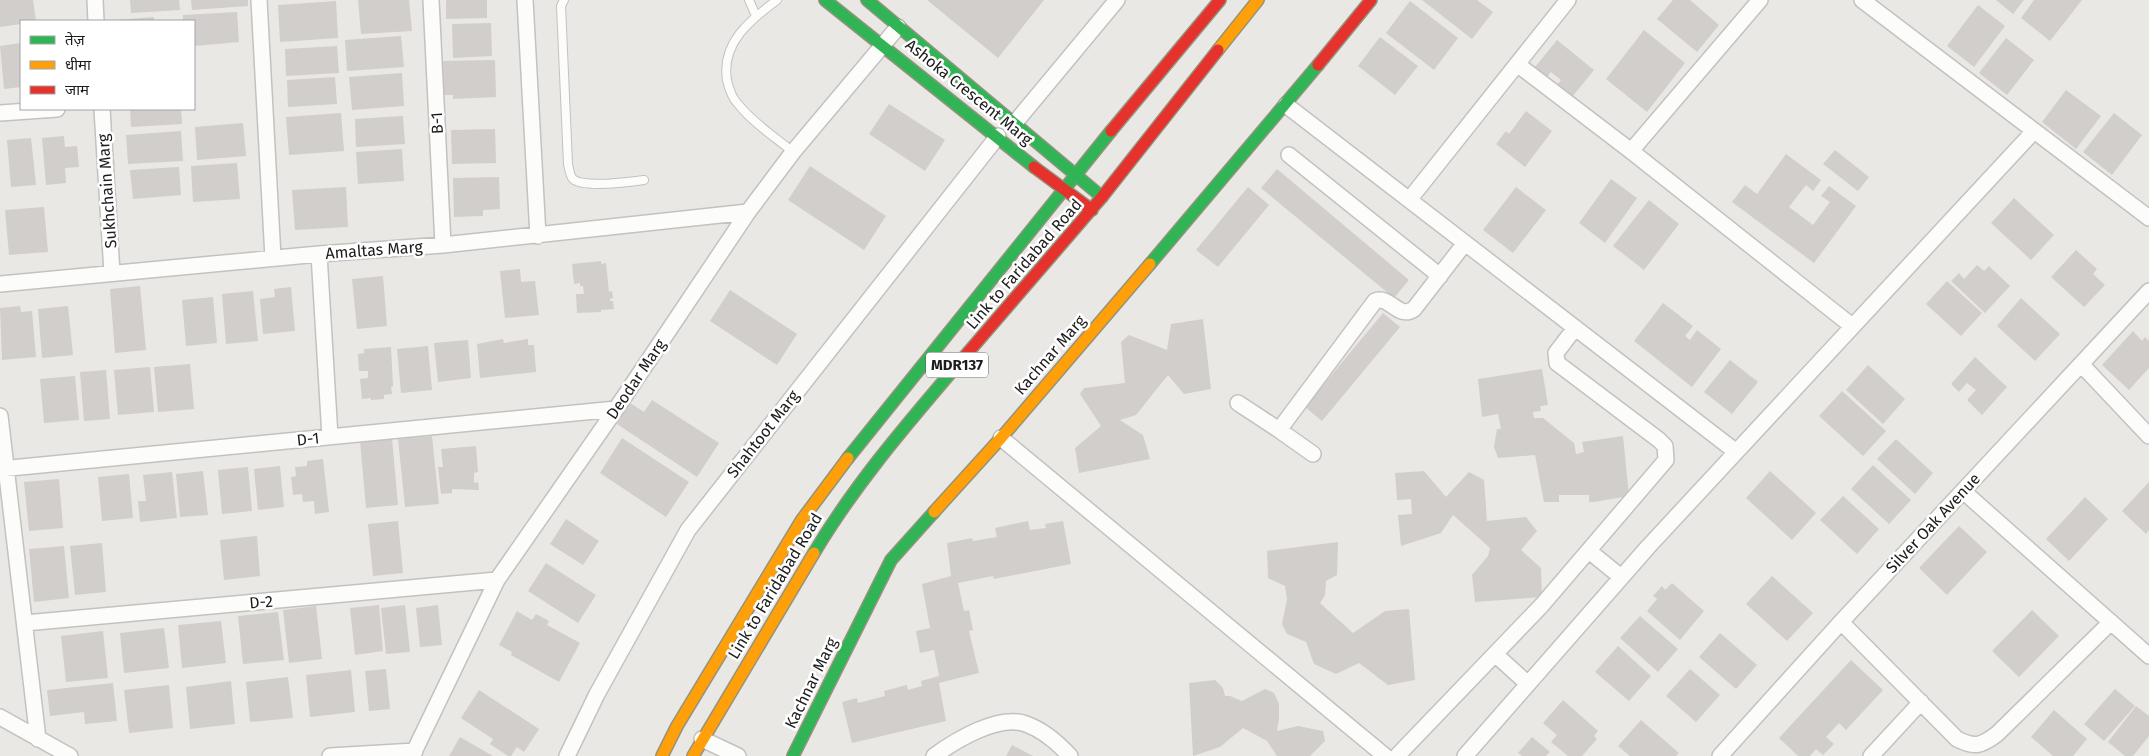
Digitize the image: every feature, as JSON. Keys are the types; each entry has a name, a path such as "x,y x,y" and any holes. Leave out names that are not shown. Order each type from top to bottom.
{"main road":[{"name":"Ashoka Crescent Marg","path":"824,0 998,136 1062,189 1092,210"},
{"path":"867,0 1102,197"},
{"name":"Link to Faridabad Road","path":"662,756 677,726 801,521 858,445 1062,189 1220,0"},
{"name":"Link to Faridabad Road","path":"693,756 835,518 878,460 928,399 1092,210 1258,0"},
{"name":"Kachnar Marg","path":"793,756 891,560 1001,438 1286,105 1371,0"}],"street":[{"path":"95,0 96,20"},
{"path":"259,0 273,258"},
{"name":"B-1","path":"431,0 443,246"},
{"path":"525,0 538,236"},
{"path":"1014,124 1116,0"},
{"path":"1409,200 1568,0"},
{"path":"1631,151 1760,0"},
{"path":"1862,0 2149,218"},
{"name":"Deodar Marg","path":"414,753 497,580 616,409 748,212 793,152 898,27"},
{"path":"1517,64 1631,151 1852,326"},
{"path":"1286,105 1734,451"},
{"path":"0,113 43,110"},
{"name":"Sukhchain Marg","path":"102,110 112,273"},
{"path":"1465,756 1734,451 2034,131"},
{"name":"Shahtoot Marg","path":"567,756 596,694 688,530 998,136"},
{"path":"1289,155 1440,276"},
{"name":"Amaltas Marg","path":"0,284 319,254 443,246 748,212"},
{"path":"1279,430 1375,300 1384,300 1401,311 1409,312 1465,243"},
{"path":"319,254 330,437"},
{"name":"Silver Oak Avenue","path":"1720,756 1841,622 2149,291"},
{"path":"1397,756 1496,655 1589,551 1666,460 1665,446 1659,440 1557,363 1556,353 1575,328"},
{"path":"2081,364 2149,436"},
{"path":"1238,403 1313,454"},
{"name":"D-1","path":"3,469 616,409"},
{"path":"0,416 3,469 25,624 38,740"},
{"path":"1001,438 1385,756"},
{"path":"1963,491 2149,656"},
{"path":"1589,551 1621,577"},
{"name":"D-2","path":"25,624 497,580"},
{"path":"1841,622 1957,739 1970,745 1984,744 1996,734 2111,622"},
{"path":"1496,655 1528,684"},
{"path":"1871,756 1921,702"},
{"path":"0,716 55,753 70,756"},
{"path":"934,756 951,744 980,729 1008,723 1025,723 1046,735 1070,756"},
{"path":"702,739 738,756"},
{"path":"330,756 414,753"}],"lane":[{"path":"564,0 561,6 568,164 571,177 575,180 597,183 644,180"},
{"path":"749,0 756,16"},
{"path":"777,0 756,16 734,42 727,56 728,83 737,104 793,152"}],"building":[{"path":"0,0 33,0 36,20 20,20 20,24 0,27"},
{"path":"130,0 179,0 180,10 131,13"},
{"path":"191,0 248,0 248,6 192,10"},
{"path":"358,0 409,0 412,31 361,34"},
{"path":"446,0 487,0 487,18 446,19"},
{"path":"927,0 1044,0 998,58"},
{"path":"1422,0 1477,0 1493,12 1472,39"},
{"path":"1673,0 1690,0 1719,25 1697,52 1657,19"},
{"path":"1996,0 2024,0 2013,14"},
{"path":"2034,0 2082,0 2050,41 2021,18"},
{"path":"336,1 338,38 280,42 278,5"},
{"path":"1410,1 1458,38 1434,70 1386,33"},
{"path":"1978,5 2005,26 1974,67 1947,46"},
{"path":"237,12 239,42 195,46 195,20 183,20 183,15"},
{"path":"154,17 154,20 116,20"},
{"path":"491,23 492,56 453,58 452,24"},
{"path":"1644,30 1685,63 1647,112 1606,79"},
{"path":"401,36 404,67 347,71 345,40"},
{"path":"1380,37 1418,66 1395,95 1358,66"},
{"path":"2006,38 2034,60 2007,95 1979,73"},
{"path":"1557,40 1594,70 1572,97 1557,85 1561,80 1551,72 1547,77 1535,67"},
{"path":"20,43 20,87 4,89 0,46"},
{"path":"337,46 339,73 286,76 285,49"},
{"path":"495,60 496,97 453,99 453,95 444,95 443,61"},
{"path":"402,73 404,106 352,110 349,77"},
{"path":"335,77 337,104 288,107 287,80"},
{"path":"2066,90 2101,116 2076,149 2042,122"},
{"path":"889,104 945,140 925,171 869,134"},
{"path":"130,110 181,110 182,124 131,127"},
{"path":"1526,111 1552,131 1525,167 1496,144 1506,131 1509,134"},
{"path":"341,113 344,151 289,155 286,117"},
{"path":"2114,113 2142,135 2112,175 2083,152"},
{"path":"403,116 405,144 356,147 355,119"},
{"path":"243,123 246,156 197,160 195,127"},
{"path":"495,129 496,163 452,164 451,130"},
{"path":"181,131 183,161 128,164 126,135"},
{"path":"64,136 65,147 77,146 79,167 65,168 66,183 46,185 42,138"},
{"path":"31,138 36,185 11,187 7,140"},
{"path":"402,149 404,181 358,184 356,152"},
{"path":"1835,150 1869,177 1858,191 1823,164"},
{"path":"1786,154 1821,180 1813,191 1806,185 1789,207 1813,225 1830,202 1821,196 1829,186 1856,206 1814,263 1732,202 1745,185 1757,194"},
{"path":"237,163 240,199 193,202 191,166"},
{"path":"810,166 886,216 864,250 788,200"},
{"path":"179,167 181,195 133,199 130,170"},
{"path":"1277,169 1409,280 1394,298 1261,188"},
{"path":"499,177 500,209 483,210 483,216 454,217 453,178"},
{"path":"1611,179 1637,198 1605,243 1579,223"},
{"path":"346,187 348,227 295,230 292,190"},
{"path":"1248,187 1269,205 1218,267 1196,250"},
{"path":"1516,187 1546,210 1513,253 1483,230"},
{"path":"2014,198 2054,235 2031,260 1991,223"},
{"path":"1649,200 1679,224 1644,270 1613,246"},
{"path":"44,207 48,252 9,255 5,210"},
{"path":"2076,250 2097,269 2093,274 2105,285 2084,307 2051,277"},
{"path":"601,261 601,264 606,263 609,292 612,291 613,298 610,301 613,301 614,309 601,310 601,312 577,313 576,294 584,294 583,286 580,286 580,283 574,284 572,264"},
{"path":"1977,265 1984,271 1989,266 2010,286 1985,313 1951,281 1959,273 1964,279"},
{"path":"520,269 521,282 535,281 539,315 505,318 500,271"},
{"path":"383,276 387,326 357,329 352,279"},
{"path":"1947,281 1982,313 1961,336 1926,304"},
{"path":"140,286 146,350 115,353 110,289"},
{"path":"291,287 295,331 263,334 260,299 275,297 274,289"},
{"path":"730,290 797,334 777,365 710,321"},
{"path":"253,291 258,341 226,344 222,294"},
{"path":"213,297 217,343 186,346 182,300"},
{"path":"2021,298 2060,334 2035,361 1997,326"},
{"path":"1663,303 1693,326 1685,336 1690,340 1697,330 1721,349 1692,387 1634,341"},
{"path":"20,306 21,312 32,311 36,357 2,360 0,308"},
{"path":"68,306 73,355 42,358 38,309"},
{"path":"1383,313 1400,327 1322,421 1305,407"},
{"path":"1203,319 1211,389 1184,394 1168,375 1136,415 1120,420 1143,435 1150,459 1079,473 1075,448 1101,426 1080,394 1084,388 1125,383 1121,342 1129,335 1167,350 1171,324"},
{"path":"2133,331 2142,341 2145,337 2149,341 2149,368 2129,390 2102,365"},
{"path":"503,339 504,343 528,339 528,345 534,345 536,372 480,378 477,344"},
{"path":"468,340 471,378 438,382 434,343"},
{"path":"428,346 432,390 401,393 397,349"},
{"path":"391,347 392,394 384,395 384,399 362,399 360,379 368,378 368,371 359,371 358,354 364,353 364,349"},
{"path":"1975,357 2007,387 1982,415 1967,400 1976,390 1967,383 1959,392 1951,384"},
{"path":"1730,360 1758,382 1732,414 1704,392"},
{"path":"190,364 194,409 158,412 154,367"},
{"path":"1868,365 1905,399 1883,424 1846,390"},
{"path":"150,367 154,412 118,415 114,370"},
{"path":"1542,369 1548,405 1540,406 1541,411 1533,412 1534,418 1543,418 1574,443 1576,454 1584,452 1582,442 1623,436 1629,496 1589,502 1589,495 1559,495 1559,502 1544,502 1535,455 1498,458 1494,447 1497,429 1501,429 1498,414 1482,417 1478,379"},
{"path":"106,370 110,419 84,421 80,372"},
{"path":"75,376 79,420 44,423 40,379"},
{"path":"1842,391 1886,431 1863,456 1819,416"},
{"path":"652,400 719,443 697,477 617,424 630,403 644,412"},
{"path":"432,436 439,504 405,507 398,439"},
{"path":"392,438 398,505 366,508 360,441"},
{"path":"622,438 689,482 666,517 600,473"},
{"path":"1896,439 1933,473 1915,494 1877,459"},
{"path":"476,446 478,472 474,473 474,483 478,482 479,490 452,489 452,493 441,494 438,467 443,467 441,449"},
{"path":"323,459 329,512 315,514 314,501 303,502 302,494 293,495 291,477 296,476 295,467 307,466 307,461"},
{"path":"1873,465 1911,500 1889,524 1851,489"},
{"path":"280,466 284,507 258,510 254,469"},
{"path":"248,467 252,511 222,514 218,470"},
{"path":"203,471 208,515 180,517 176,474"},
{"path":"1424,471 1446,497 1469,472 1484,480 1487,521 1526,517 1537,531 1521,550 1541,568 1542,597 1475,602 1472,575 1488,556 1490,548 1453,515 1441,533 1401,546 1398,515 1412,514 1411,499 1397,500 1395,473"},
{"path":"1770,471 1816,513 1792,540 1746,498"},
{"path":"172,472 177,518 140,522 138,501 146,501 143,475"},
{"path":"129,474 133,518 102,521 98,477"},
{"path":"59,479 63,528 29,531 24,482"},
{"path":"2149,482 2149,530 2146,534 2122,511"},
{"path":"1843,496 1879,529 1857,554 1820,520"},
{"path":"2085,497 2108,519 2069,561 2046,539"},
{"path":"566,519 599,541 583,565 550,544"},
{"path":"398,521 403,573 373,576 368,524"},
{"path":"1028,521 1030,530 1046,528 1045,524 1063,521 1071,564 994,579 993,576 958,583 964,611 969,610 973,630 969,631 979,673 939,683 946,721 852,743 842,702 857,698 858,703 885,696 884,691 907,685 908,690 922,686 921,681 939,676 934,650 920,653 916,631 930,628 922,584 951,576 947,543 972,538 973,541 997,537 995,528"},
{"path":"1959,526 1987,552 1947,595 1919,568"},
{"path":"257,536 260,576 224,580 220,540"},
{"path":"1338,542 1337,575 1326,581 1325,595 1320,603 1353,633 1385,611 1409,609 1415,680 1388,685 1359,663 1336,674 1314,664 1306,642 1287,634 1282,624 1287,599 1285,586 1268,578 1267,551"},
{"path":"102,543 106,592 75,595 70,546"},
{"path":"64,546 69,598 34,602 29,549"},
{"path":"546,563 596,595 578,623 528,591"},
{"path":"1772,576 1813,613 1787,641 1746,604"},
{"path":"1672,583 1704,611 1680,640 1647,611 1657,599 1653,596 1662,586 1665,590"},
{"path":"379,605 383,651 355,655 350,608"},
{"path":"405,605 410,652 386,654 381,608"},
{"path":"438,605 442,645 420,647 416,608"},
{"path":"316,606 322,659 289,663 283,610"},
{"path":"2032,610 2059,636 2019,677 1992,651"},
{"path":"517,611 532,620 536,614 549,621 547,625 580,643 559,682 511,655 512,652 499,645"},
{"path":"278,612 284,660 243,664 238,616"},
{"path":"1640,616 1678,649 1658,672 1620,638"},
{"path":"221,621 226,663 182,668 178,625"},
{"path":"164,628 169,668 124,673 120,633"},
{"path":"103,631 108,678 66,682 61,636"},
{"path":"1720,633 1757,665 1736,689 1699,657"},
{"path":"1618,646 1651,676 1629,701 1595,672"},
{"path":"1851,660 1883,690 1846,730 1839,723 1826,737 1834,744 1823,755 1816,749 1810,756 1798,756 1779,738"},
{"path":"386,669 390,709 369,711 365,671"},
{"path":"1690,669 1720,695 1696,722 1666,696"},
{"path":"351,670 355,712 310,717 306,675"},
{"path":"288,677 293,718 250,722 246,682"},
{"path":"1215,680 1223,688 1225,696 1242,701 1265,689 1274,693 1279,704 1277,731 1298,726 1323,731 1325,741 1310,756 1277,756 1267,741 1243,728 1220,747 1193,756 1189,683"},
{"path":"231,681 235,724 190,729 186,687"},
{"path":"113,683 117,721 85,724 84,712 50,716 47,690"},
{"path":"169,685 173,728 129,733 124,690"},
{"path":"2115,689 2135,706 2104,741 2084,724"},
{"path":"479,690 539,729 524,752 517,747 511,756 508,756 490,744 493,739 461,718"},
{"path":"1563,700 1598,731 1594,736 1597,739 1582,756 1568,756 1551,742 1557,735 1543,723"},
{"path":"2136,706 2149,716 2149,736 2133,756 2125,756 2108,742"},
{"path":"2054,710 2087,739 2073,756 2053,756 2031,737"},
{"path":"1641,720 1679,753 1676,756 1630,756 1618,746"},
{"path":"460,737 493,756 449,756"},
{"path":"1532,737 1550,752 1546,756 1522,756 1518,753"},
{"path":"1012,745 1033,756 1006,756"}],"traffic: fast":[{"path":"825,0 1034,167"},
{"path":"867,0 1102,197"},
{"path":"1150,264 1318,65"},
{"path":"848,458 1111,131"},
{"path":"814,553 864,479 959,363"},
{"path":"793,756 891,560 934,512"}],"traffic: slow":[{"path":"1218,50 1258,0"},
{"path":"934,512 1001,438 1150,264"},
{"path":"662,756 677,726 801,521 848,458"},
{"path":"693,756 814,553"}],"traffic: jam":[{"path":"1111,131 1220,0"},
{"path":"1318,65 1371,0"},
{"path":"959,363 1102,197 1218,50"},
{"path":"1034,167 1092,210"}]}
